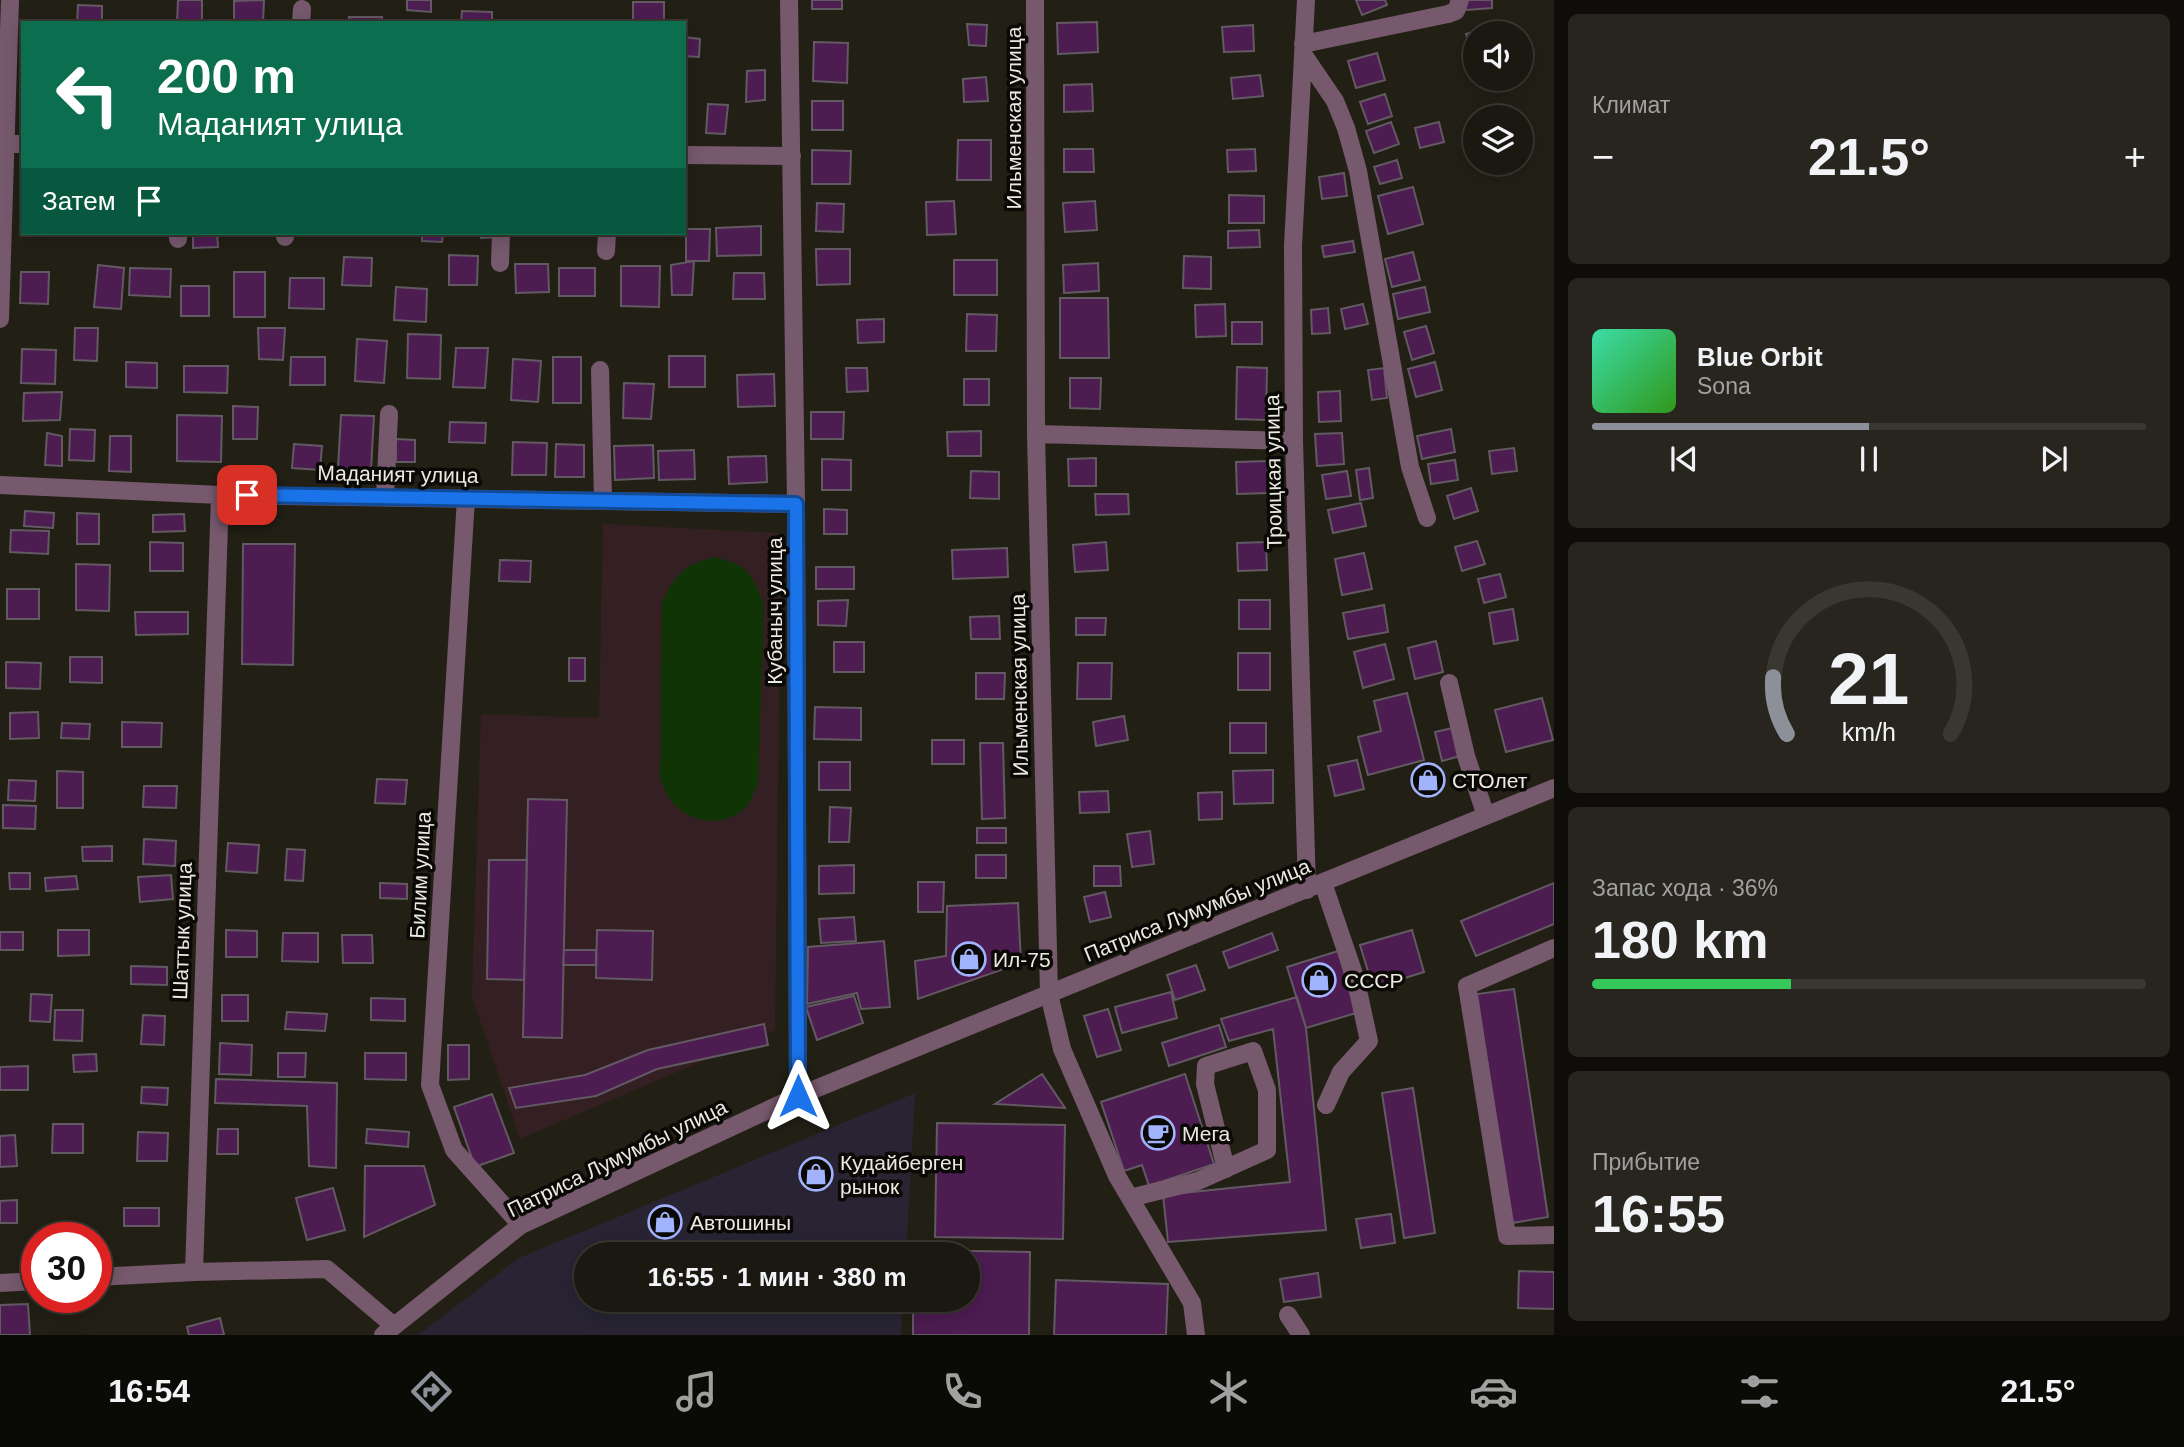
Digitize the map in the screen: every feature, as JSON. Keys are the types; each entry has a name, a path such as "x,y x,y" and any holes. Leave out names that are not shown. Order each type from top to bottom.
{"street":[{"path":"0,319 14,144 10,0"},
{"name":"Кубаныч улица","path":"789,0 796,504 798,1096"},
{"name":"Ильменская улица","path":"1035,0 1036,434 1049,995 1062,1049 1117,1176 1192,1303 1196,1335"},
{"name":"Троицкая улица","path":"1306,0 1293,246 1294,441 1315,886 1355,977 1369,1041 1341,1072 1326,1105"},
{"path":"1427,517 1410,467 1359,171 1335,101 1303,49 1448,14 1456,11 1460,0"},
{"path":"686,155 792,156"},
{"path":"500,263 501,235"},
{"path":"600,370 603,500"},
{"path":"385,497 389,414"},
{"path":"1036,434 1294,441"},
{"name":"Маданият улица","path":"0,485 220,495 796,504"},
{"name":"Шаттык улица","path":"194,1272 220,495"},
{"name":"Билим улица","path":"466,498 430,1085 454,1150 521,1225"},
{"path":"1449,683 1466,756 1486,816"},
{"name":"Патриса Лумумбы улица","path":"388,1331 521,1225 798,1096 1554,788"},
{"path":"1554,948 1467,986 1507,1236 1554,1236"},
{"path":"1130,1198 1198,1181 1226,1169 1267,1150 1267,1090 1252,1051 1206,1066 1205,1084 1226,1169"},
{"path":"112,1276 327,1269 388,1331"},
{"path":"0,1283 21,1282"},
{"path":"1288,1315 1301,1335"}],"shaded area":[{"path":"603,524 781,533 775,1030 520,1139 472,996 481,714 599,718"},
{"name":"Кудайберген рынок","path":"915,1093 907,1242 574,1242 574,1312 902,1312 901,1335 418,1335 519,1258"}],"green space":[{"path":"714,557 734,563 747,572 764,604 758,783 747,806 737,814 727,819 707,821 697,819 679,809 668,796 660,777 662,602 682,572 695,563"}],"building":[{"path":"178,0 202,0 202,21 177,21"},
{"path":"264,0 263,21 234,21 234,1"},
{"path":"407,0 431,0 431,12 407,10"},
{"path":"812,0 842,0 842,9 812,9"},
{"path":"1356,0 1385,0 1387,5 1362,15"},
{"path":"1465,0 1492,0 1492,8 1466,10"},
{"path":"633,2 664,2 664,21 633,21"},
{"path":"78,5 102,6 102,21 77,21"},
{"path":"462,11 492,12 492,21 461,21"},
{"path":"349,17 382,17 382,21 350,21"},
{"path":"1097,22 1098,52 1058,54 1057,23"},
{"path":"967,24 987,25 986,46 969,45"},
{"path":"1253,25 1254,51 1224,52 1222,27"},
{"path":"686,37 700,39 699,57 686,56"},
{"path":"814,42 848,43 847,83 813,81"},
{"path":"1377,53 1385,80 1356,88 1348,61"},
{"path":"765,70 765,100 746,102 747,71"},
{"path":"1260,75 1263,96 1233,99 1231,78"},
{"path":"986,77 988,101 964,102 963,79"},
{"path":"1092,84 1093,111 1064,112 1064,85"},
{"path":"1385,94 1392,116 1368,124 1360,102"},
{"path":"812,101 843,101 843,130 812,130"},
{"path":"708,104 728,105 725,134 706,133"},
{"path":"1391,122 1399,144 1374,153 1366,131"},
{"path":"1439,122 1444,142 1420,148 1415,128"},
{"path":"958,140 991,140 991,180 957,180"},
{"path":"1064,149 1093,149 1094,172 1064,172"},
{"path":"1255,149 1256,171 1228,172 1227,150"},
{"path":"812,150 851,151 850,184 812,184"},
{"path":"1397,160 1402,178 1380,184 1374,167"},
{"path":"1344,173 1347,196 1322,199 1319,177"},
{"path":"1413,187 1423,224 1388,234 1378,196"},
{"path":"1229,195 1264,196 1264,223 1229,223"},
{"path":"954,201 956,234 927,235 926,202"},
{"path":"1095,201 1097,230 1065,232 1063,203"},
{"path":"817,203 844,204 843,232 816,231"},
{"path":"761,226 761,255 717,256 716,228"},
{"path":"686,229 710,229 709,261 686,261"},
{"path":"1259,230 1260,247 1228,248 1228,231"},
{"path":"193,235 217,235 218,247 193,248"},
{"path":"422,235 443,235 442,242 422,241"},
{"path":"481,235 497,235 497,237 481,238"},
{"path":"1353,241 1355,252 1324,257 1322,246"},
{"path":"816,249 850,249 850,284 817,285"},
{"path":"1413,252 1420,280 1392,287 1385,259"},
{"path":"449,255 478,256 477,285 449,285"},
{"path":"1184,256 1211,257 1211,289 1183,288"},
{"path":"344,257 372,258 371,286 342,285"},
{"path":"954,260 997,260 997,295 954,295"},
{"path":"694,261 692,295 672,295 671,265"},
{"path":"1098,263 1099,291 1064,293 1063,265"},
{"path":"515,264 548,264 549,292 516,293"},
{"path":"98,265 124,268 121,309 94,307"},
{"path":"621,266 660,266 659,307 621,306"},
{"path":"130,268 171,269 170,297 129,295"},
{"path":"559,268 595,268 595,296 559,296"},
{"path":"21,272 49,272 48,304 20,303"},
{"path":"234,272 265,272 265,317 234,317"},
{"path":"734,273 764,273 765,299 733,299"},
{"path":"290,278 324,278 324,309 289,308"},
{"path":"181,286 209,286 209,316 181,316"},
{"path":"396,287 427,289 426,322 394,320"},
{"path":"1425,287 1430,312 1398,319 1393,294"},
{"path":"1060,298 1108,298 1109,358 1060,358"},
{"path":"1225,304 1226,336 1196,337 1195,305"},
{"path":"1363,304 1368,324 1345,329 1341,309"},
{"path":"1328,308 1330,333 1312,334 1311,310"},
{"path":"967,314 997,315 996,351 966,351"},
{"path":"884,319 884,342 858,343 857,320"},
{"path":"1232,322 1262,322 1262,344 1232,344"},
{"path":"1426,326 1434,353 1412,360 1404,332"},
{"path":"75,328 98,328 97,361 74,360"},
{"path":"258,328 285,328 283,360 259,359"},
{"path":"408,334 441,335 440,379 407,378"},
{"path":"357,339 387,341 384,383 355,381"},
{"path":"456,348 488,348 485,388 453,387"},
{"path":"22,349 56,350 55,384 21,383"},
{"path":"669,356 705,356 705,387 669,387"},
{"path":"291,357 325,357 325,385 290,385"},
{"path":"553,357 581,357 581,403 553,403"},
{"path":"513,359 541,361 538,402 511,400"},
{"path":"126,362 157,363 157,388 126,387"},
{"path":"1435,362 1442,390 1416,397 1408,369"},
{"path":"184,366 228,366 227,393 184,392"},
{"path":"1237,367 1267,368 1266,420 1236,419"},
{"path":"846,368 867,368 868,391 847,392"},
{"path":"1384,368 1387,398 1372,400 1368,370"},
{"path":"774,374 775,406 738,407 737,375"},
{"path":"1070,378 1101,378 1100,409 1070,408"},
{"path":"964,379 989,379 989,405 964,405"},
{"path":"624,383 654,384 651,419 623,418"},
{"path":"1340,391 1341,421 1319,422 1318,392"},
{"path":"62,392 60,420 23,421 24,393"},
{"path":"233,406 258,407 257,439 233,439"},
{"path":"811,412 844,412 843,439 811,439"},
{"path":"177,415 222,416 221,462 177,461"},
{"path":"341,415 374,416 371,470 338,468"},
{"path":"450,422 486,423 485,443 449,442"},
{"path":"70,429 95,430 94,461 69,460"},
{"path":"1451,429 1455,452 1422,459 1417,436"},
{"path":"981,431 981,456 948,456 947,432"},
{"path":"47,433 62,436 62,466 45,465"},
{"path":"1342,433 1344,464 1317,466 1315,434"},
{"path":"110,436 131,436 131,472 109,471"},
{"path":"396,439 415,440 415,462 396,462"},
{"path":"513,442 547,443 546,475 512,475"},
{"path":"294,444 322,446 320,470 292,468"},
{"path":"556,444 584,445 584,477 555,477"},
{"path":"653,445 654,478 615,480 614,446"},
{"path":"1514,448 1517,471 1492,474 1489,451"},
{"path":"694,450 695,479 659,480 658,451"},
{"path":"766,456 767,482 729,484 728,457"},
{"path":"1096,458 1096,486 1069,486 1068,459"},
{"path":"822,459 851,460 851,490 822,490"},
{"path":"1455,460 1458,480 1431,484 1428,464"},
{"path":"1268,461 1270,493 1237,494 1236,462"},
{"path":"1369,468 1373,498 1360,500 1356,470"},
{"path":"971,471 999,472 999,499 970,498"},
{"path":"1347,471 1351,496 1326,499 1322,475"},
{"path":"1471,488 1478,511 1454,519 1447,496"},
{"path":"1095,494 1128,494 1129,514 1096,515"},
{"path":"1361,503 1366,526 1333,533 1328,510"},
{"path":"824,509 847,510 847,534 824,534"},
{"path":"25,511 54,513 53,528 24,526"},
{"path":"77,513 99,514 99,544 77,544"},
{"path":"184,514 185,531 153,532 153,515"},
{"path":"11,530 49,531 48,554 10,552"},
{"path":"1477,541 1485,564 1462,571 1455,547"},
{"path":"150,542 183,543 183,571 150,571"},
{"path":"1106,542 1108,570 1075,572 1073,545"},
{"path":"1266,542 1267,570 1238,571 1237,543"},
{"path":"243,544 295,544 293,665 242,664"},
{"path":"1007,548 1008,577 953,579 952,550"},
{"path":"1364,553 1372,589 1342,595 1335,559"},
{"path":"500,560 531,561 530,582 499,581"},
{"path":"76,564 110,565 109,611 76,610"},
{"path":"816,567 854,567 854,589 816,589"},
{"path":"1500,574 1506,597 1484,603 1478,579"},
{"path":"7,589 39,589 39,619 7,619"},
{"path":"848,600 846,626 818,625 818,601"},
{"path":"1239,600 1270,600 1270,629 1239,629"},
{"path":"1384,605 1388,632 1348,639 1343,613"},
{"path":"1513,609 1518,640 1494,644 1489,613"},
{"path":"135,612 188,612 188,634 136,635"},
{"path":"999,616 1000,639 971,639 970,617"},
{"path":"1076,618 1106,618 1105,635 1076,635"},
{"path":"1436,641 1443,672 1415,679 1408,648"},
{"path":"834,642 864,642 864,672 834,672"},
{"path":"1385,644 1394,679 1363,688 1354,652"},
{"path":"1238,653 1270,653 1270,690 1238,690"},
{"path":"70,657 102,657 102,683 70,682"},
{"path":"569,658 585,658 585,681 569,681"},
{"path":"6,662 41,663 40,689 6,688"},
{"path":"1078,663 1112,663 1111,699 1077,699"},
{"path":"976,673 1005,673 1004,699 976,699"},
{"path":"1407,693 1424,760 1368,775 1358,737 1381,731 1374,701"},
{"path":"1542,698 1553,740 1506,752 1495,710"},
{"path":"815,707 861,708 861,740 814,739"},
{"path":"38,712 39,738 10,739 10,713"},
{"path":"1124,716 1128,740 1096,746 1093,722"},
{"path":"122,722 162,723 161,747 122,747"},
{"path":"62,723 90,724 89,739 61,738"},
{"path":"1230,723 1266,723 1266,753 1230,753"},
{"path":"1457,727 1464,755 1442,761 1435,732"},
{"path":"932,740 964,740 964,764 932,764"},
{"path":"980,743 1003,743 1005,818 982,819"},
{"path":"1357,760 1364,789 1335,796 1328,766"},
{"path":"819,762 850,762 850,790 819,790"},
{"path":"1273,770 1273,803 1234,804 1233,771"},
{"path":"57,771 83,772 83,808 57,808"},
{"path":"377,779 407,780 405,804 375,803"},
{"path":"9,780 36,781 35,801 8,800"},
{"path":"144,786 177,786 176,808 143,807"},
{"path":"1108,791 1109,812 1080,813 1079,792"},
{"path":"1222,792 1222,819 1199,820 1198,793"},
{"path":"528,799 567,800 562,1038 523,1037"},
{"path":"3,805 36,806 35,829 3,828"},
{"path":"830,807 851,808 849,842 829,842"},
{"path":"977,828 1006,828 1006,843 977,843"},
{"path":"1150,831 1154,864 1132,867 1127,834"},
{"path":"144,839 176,841 175,866 143,864"},
{"path":"228,843 259,845 257,873 226,871"},
{"path":"112,846 112,861 83,861 82,847"},
{"path":"287,849 305,850 303,881 285,880"},
{"path":"976,855 1006,855 1006,878 976,878"},
{"path":"489,860 527,860 524,980 487,979"},
{"path":"854,865 854,893 819,894 819,866"},
{"path":"1094,866 1120,866 1121,886 1094,886"},
{"path":"9,873 30,873 30,889 10,889"},
{"path":"171,875 173,899 140,902 138,877"},
{"path":"76,876 78,889 46,891 45,878"},
{"path":"918,882 944,882 943,912 918,912"},
{"path":"380,883 407,884 407,899 380,898"},
{"path":"1554,883 1554,924 1476,956 1461,921"},
{"path":"1105,892 1111,917 1090,922 1084,897"},
{"path":"1018,903 1021,963 918,999 915,961 946,956 947,906"},
{"path":"854,917 856,941 821,943 819,919"},
{"path":"58,930 89,930 89,955 58,956"},
{"path":"226,930 257,931 257,957 226,957"},
{"path":"597,930 653,931 652,980 596,978"},
{"path":"1412,930 1424,972 1373,988 1360,945"},
{"path":"0,932 23,932 23,950 0,950"},
{"path":"283,933 318,933 318,962 282,961"},
{"path":"1272,933 1278,950 1229,968 1223,952"},
{"path":"342,935 372,935 373,963 343,963"},
{"path":"884,941 890,1007 861,1009 857,993 807,1004 808,947"},
{"path":"564,950 596,950 596,965 563,965"},
{"path":"1338,951 1356,1013 1306,1028 1287,967"},
{"path":"1196,965 1205,990 1175,1000 1167,975"},
{"path":"131,966 167,967 167,985 131,984"},
{"path":"1514,989 1548,1217 1512,1223 1477,994"},
{"path":"1171,992 1177,1018 1122,1033 1115,1007"},
{"path":"31,994 52,995 50,1022 30,1021"},
{"path":"222,995 248,995 248,1021 222,1021"},
{"path":"854,996 863,1023 817,1040 806,1007"},
{"path":"1297,997 1306,1028 1326,1230 1168,1242 1163,1195 1290,1182 1273,1029 1229,1041 1221,1019"},
{"path":"371,998 405,999 405,1021 371,1020"},
{"path":"1108,1009 1121,1050 1097,1057 1084,1016"},
{"path":"55,1010 83,1010 82,1041 54,1040"},
{"path":"287,1012 327,1014 325,1031 285,1029"},
{"path":"143,1015 165,1016 164,1045 141,1044"},
{"path":"764,1024 768,1045 657,1069 596,1096 516,1108 509,1088 585,1075 648,1050"},
{"path":"1219,1025 1226,1047 1169,1066 1162,1043"},
{"path":"220,1043 252,1045 251,1075 219,1074"},
{"path":"448,1045 469,1045 469,1079 448,1080"},
{"path":"278,1053 306,1053 305,1077 278,1077"},
{"path":"365,1053 406,1053 406,1080 365,1079"},
{"path":"96,1054 97,1071 74,1072 73,1055"},
{"path":"28,1066 28,1090 0,1090 0,1067"},
{"path":"1042,1074 1065,1108 995,1104"},
{"name":"Мега","path":"1185,1074 1214,1164 1149,1186 1142,1165 1124,1171 1101,1102"},
{"path":"216,1079 337,1083 336,1168 309,1166 307,1106 215,1103"},
{"path":"142,1087 168,1088 167,1105 141,1103"},
{"path":"1413,1088 1435,1233 1404,1238 1382,1093"},
{"path":"492,1094 514,1153 475,1167 454,1107"},
{"path":"937,1123 1065,1125 1063,1239 935,1237"},
{"path":"53,1124 83,1124 83,1153 52,1153"},
{"path":"218,1129 238,1129 238,1154 217,1154"},
{"path":"367,1129 409,1132 408,1147 366,1143"},
{"path":"138,1132 168,1133 167,1161 137,1161"},
{"path":"15,1135 17,1166 0,1167 0,1136"},
{"path":"365,1166 424,1166 435,1205 364,1237"},
{"path":"333,1188 345,1230 307,1240 296,1198"},
{"path":"17,1200 17,1223 0,1223 0,1201"},
{"path":"124,1208 159,1208 159,1226 124,1226"},
{"path":"1391,1214 1395,1243 1361,1248 1356,1219"},
{"path":"980,1251 1030,1252 1029,1335 913,1335 913,1312 980,1312"},
{"path":"1519,1271 1554,1272 1554,1309 1518,1308"},
{"path":"1318,1273 1321,1297 1284,1302 1280,1279"},
{"path":"1056,1280 1168,1284 1166,1335 1054,1335"},
{"path":"21,1304 21,1313 29,1313 30,1335 0,1335 0,1305"},
{"path":"220,1318 224,1335 189,1335 187,1327"}],"place":[{"name":"СТОлет","path":"1428,780"},
{"name":"Ил-75","path":"969,959"},
{"name":"СССР","path":"1319,980"},
{"name":"Мега","path":"1158,1133"},
{"name":"Кудайберген рынок","path":"816,1174"},
{"name":"Автошины","path":"665,1222"}],"route":[{"path":"247,495 796,504 798,1096"}]}
